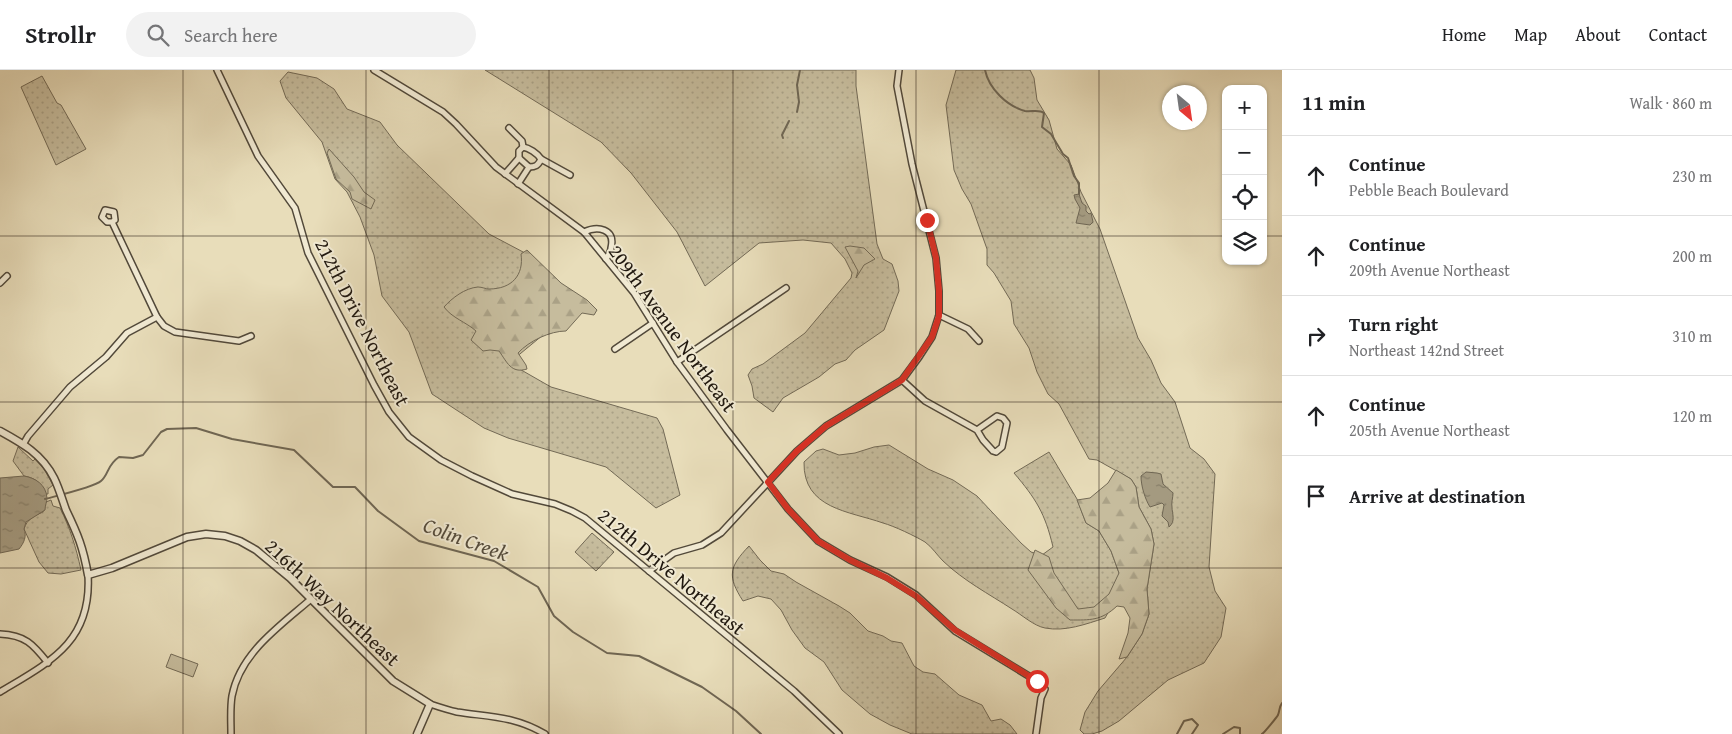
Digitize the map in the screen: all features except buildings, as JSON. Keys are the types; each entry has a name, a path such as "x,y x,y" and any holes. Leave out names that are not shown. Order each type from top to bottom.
{"street":[{"name":"212th Drive Northeast","path":"216,70 258,156 295,208 308,253 374,385 390,412 409,437 441,460 512,494 555,504 585,518 794,692 839,734"},
{"name":"209th Avenue Northeast","path":"374,70 443,112 496,167 584,232 634,293 677,362 788,509 818,541 850,560 887,578 916,596 955,630 1037,681 1045,689 1036,734"},
{"path":"649,571 674,554 702,544 721,533 797,451 826,426 902,380 932,337 939,316 936,258 904,125 897,86 900,70"},
{"path":"508,128 522,141 523,147"},
{"path":"505,174 519,158 519,150 523,147"},
{"path":"523,147 539,156 541,160 570,175"},
{"path":"519,158 529,167 535,167 541,160"},
{"path":"518,184 529,167"},
{"path":"112,222 157,317 164,326 175,332 239,341 251,336"},
{"path":"584,232 592,228 601,228 607,232 611,240 611,248 606,259"},
{"path":"0,283 7,276"},
{"path":"677,362 786,288"},
{"path":"939,316 968,329 979,341"},
{"path":"24,443 70,387 106,357 127,334 157,317"},
{"path":"615,349 653,323"},
{"path":"902,380 925,401 977,430 993,451 996,452 1002,447 1007,423 1003,418 997,416 977,430"},
{"path":"0,431 24,443 43,461 50,472 81,542 88,575 86,603 81,620 70,641 58,656 0,692"},
{"name":"216th Way Northeast","path":"88,575 112,568 183,538 206,534 225,536 240,541 256,550 272,563 394,681 430,704 455,712 513,719 532,726 545,734"},
{"path":"231,734 230,712 232,695 247,660 265,640 310,599"},
{"path":"0,634 24,639 34,645 48,663"},
{"path":"417,734 430,704"}],"green space":[{"path":"485,70 856,70 856,86 877,244 883,259 892,264 898,281 899,291 884,330 855,350 846,360 835,364 819,377 783,398 773,412 754,398 748,375 752,369 763,364 805,333 851,278 852,273 845,259 831,243 803,240 759,243 705,286 677,232 631,173 601,142"},
{"path":"956,70 1030,70 1034,78 1037,100 1049,120 1057,149 1071,165 1081,192 1100,229 1138,338 1151,360 1161,383 1175,402 1190,448 1204,459 1215,474 1209,567 1215,591 1226,608 1221,637 1204,663 1168,680 1119,721 1102,731 1092,734 1084,734 1080,730 1085,712 1098,691 1127,657 1142,634 1149,614 1147,589 1154,544 1151,529 1139,507 1136,487 1131,479 1097,460 1089,459 1059,404 1048,394 1037,372 1029,348 1014,324 1011,301 987,265 987,249 971,204 954,170 946,105"},
{"path":"288,72 317,78 334,89 347,109 380,122 397,145 489,234 525,253 549,330 509,363 551,387 657,418 663,429 680,495 656,508 606,467 508,438 484,428 432,394 409,332 382,296 374,255 360,217 347,192 335,179 322,142 286,98 280,81"},
{"path":"42,76 86,149 56,165 21,87"},
{"path":"329,149 354,177 364,192 375,200 371,209 352,199 350,192 336,179 327,153"},
{"path":"845,247 864,248 875,259 864,265 856,278 858,271"},
{"path":"527,250 561,283 587,300 597,310 594,315 582,313 566,331 547,335 528,344 518,353 527,369 517,370 507,363 499,351 483,351 471,340 476,331 444,307 468,289 478,287 497,288 510,283 518,274 521,254"},
{"path":"889,445 928,469 953,480 977,496 1021,543 1031,552 1042,555 1053,547 1047,525 1034,499 1014,473 1049,452 1077,499 1086,523 1099,531 1111,551 1119,573 1117,597 1105,618 1075,627 1060,629 1045,628 1037,625 959,575 925,542 893,526 830,506 811,490 806,478 804,462 816,451 823,449 839,455"},
{"path":"18,447 33,461 35,459 44,469 53,485 48,489 48,494 45,494 42,487 32,478 24,476 13,461"},
{"path":"1116,470 1131,479 1136,487 1139,507 1151,529 1154,544 1147,589 1149,614 1142,634 1127,657 1119,659 1128,633 1130,618 1124,607 1117,606 1106,615 1095,619 1070,620 1056,608 1028,570 1035,550 1049,557 1054,573 1078,609 1094,607 1109,594 1119,573 1111,551 1099,531 1086,523 1077,500 1090,498 1108,483"},
{"path":"51,500 53,506 60,508 67,523 81,570 61,574 48,573 39,562 24,529 29,520 43,512 46,502"},
{"path":"592,533 614,552 596,571 575,552"},
{"path":"749,546 771,571 784,574 839,606 850,613 868,631 891,641 902,643 914,666 923,672 935,674 959,695 982,705 991,721 1001,719 1010,725 1017,734 912,734 870,714 842,690 824,662 805,648 781,610 771,599 758,596 743,601 734,585 732,572 737,560"},
{"path":"171,654 198,664 193,677 166,667"}],"water":[{"path":"1079,194 1082,203 1086,206 1086,211 1089,214 1091,213 1093,222 1090,225 1076,223 1080,208 1074,195"},
{"path":"1146,472 1161,474 1163,484 1173,493 1173,520 1169,527 1168,522 1162,516 1164,505 1162,503 1150,507 1146,500 1141,476"},
{"path":"24,476 36,480 45,489 47,498 45,510 26,522 24,539 19,549 0,553 0,478"}],"waterway":[{"path":"797,112 799,102 797,85 800,70"},
{"path":"985,70 990,84 1005,101 1018,109 1044,113 1042,127 1051,134 1063,154 1068,158 1074,176 1079,183 1079,194"},
{"path":"783,138 782,135 789,121"},
{"name":"Colin Creek","path":"45,499 83,489 101,481 112,463 119,457 133,458 143,455 161,432 167,429 196,428 232,439 294,450 333,487 355,487 378,511 419,541 494,561 538,587 554,616 573,632 607,653 639,656 702,687 736,711 761,734"},
{"path":"1262,734 1278,715 1282,703"},
{"path":"1177,734 1184,721 1192,719 1198,725 1192,734"},
{"path":"1223,734 1234,727 1240,728 1240,734"}],"route":[{"path":"927,220 936,258 939,291 939,316 932,337 902,380 826,426 797,451 768,482 788,509 818,541 850,560 887,578 916,596 955,630 1037,681"}]}
